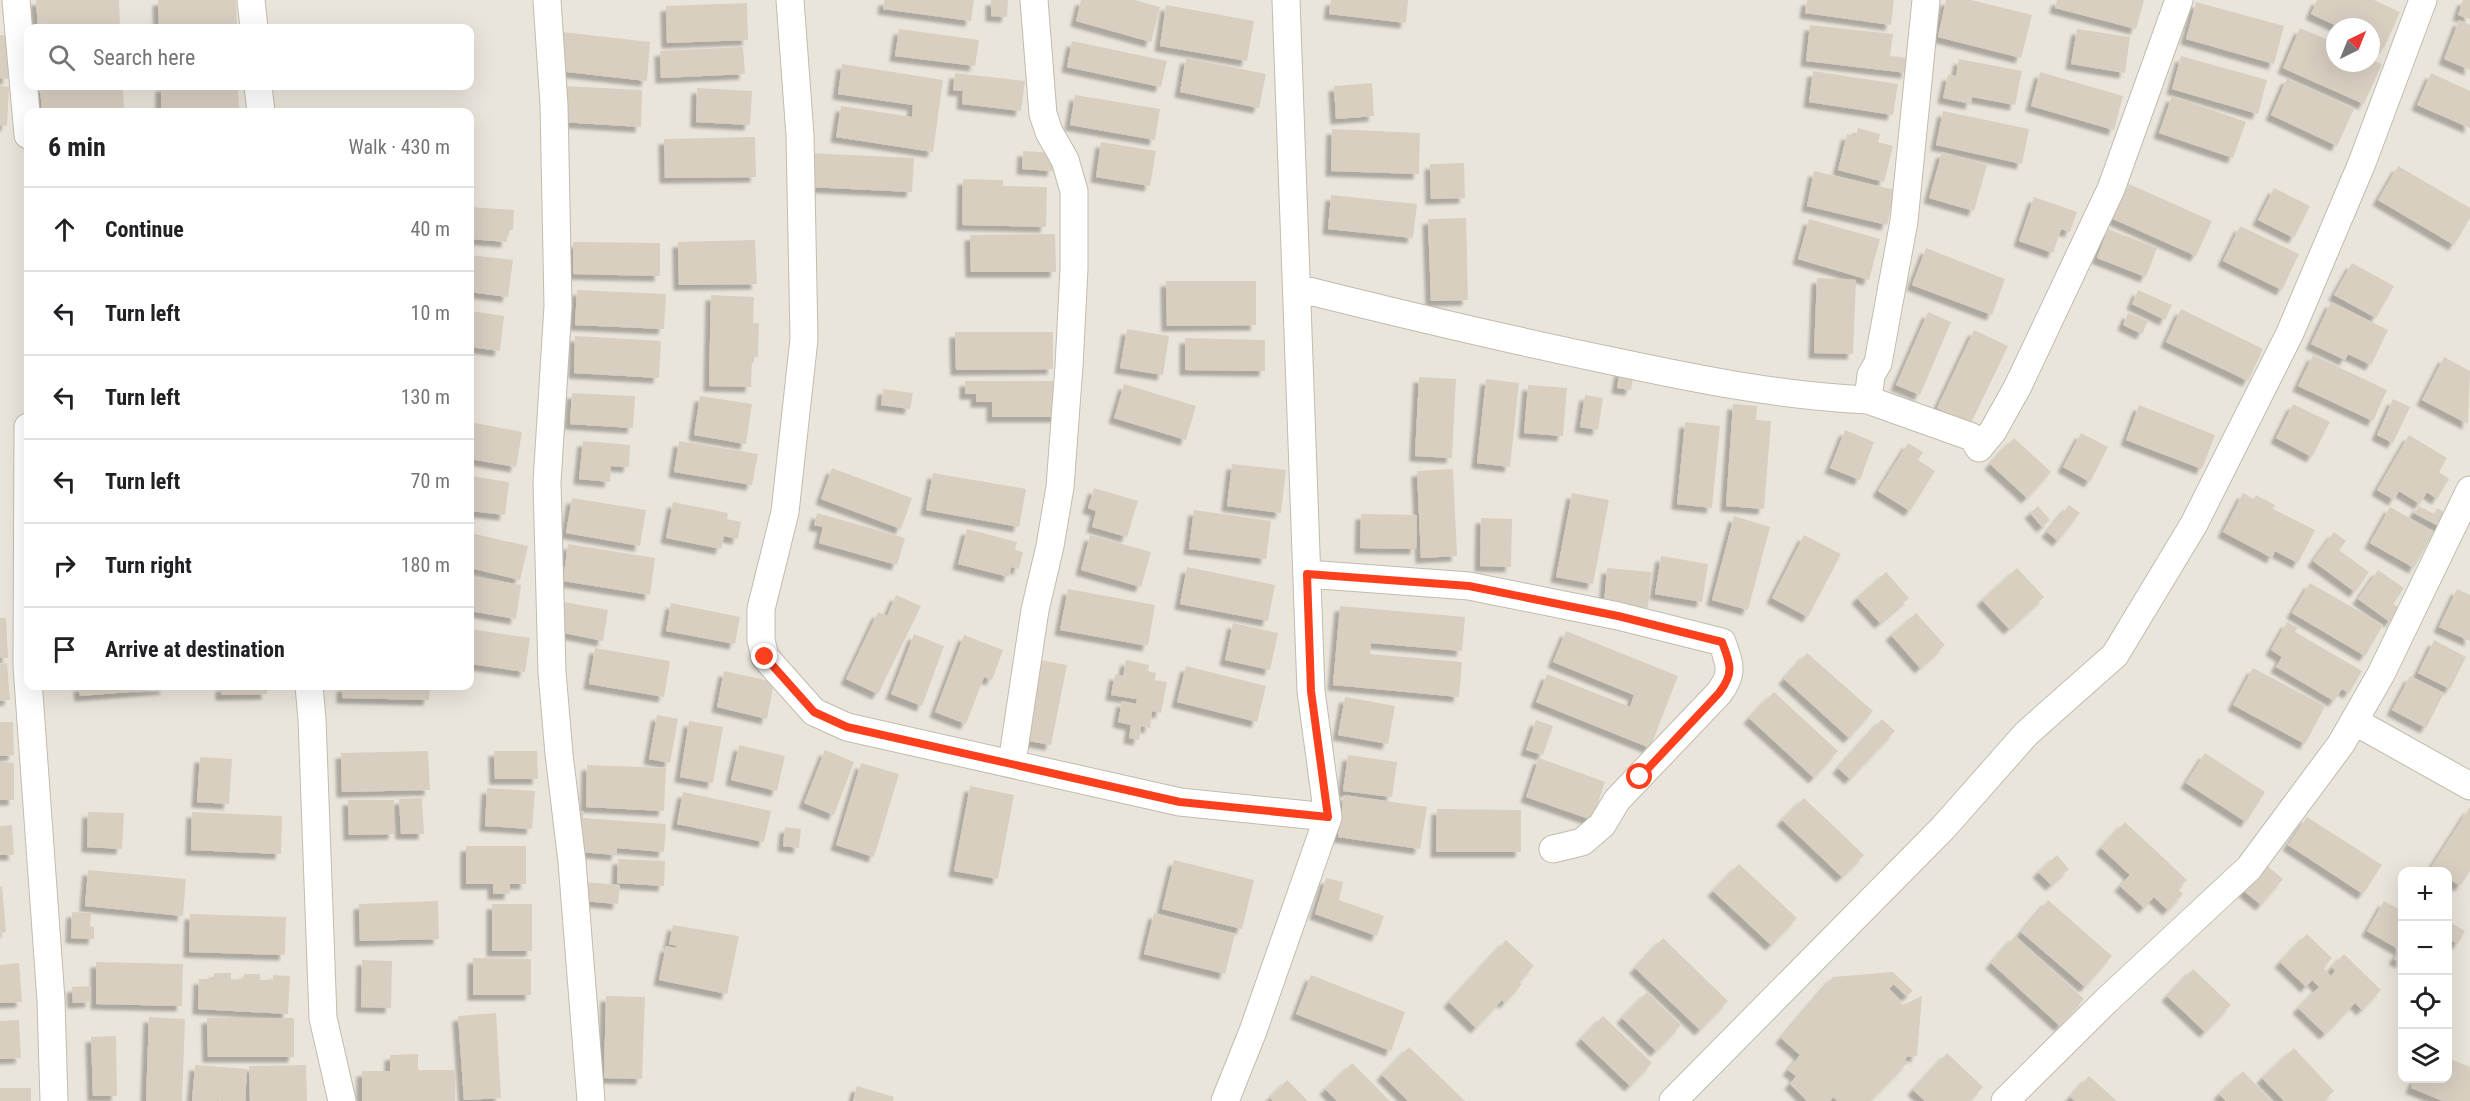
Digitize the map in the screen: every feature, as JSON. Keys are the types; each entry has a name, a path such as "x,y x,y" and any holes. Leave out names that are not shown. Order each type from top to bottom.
{"street":[{"path":"16,0 26,108"},
{"path":"251,0 254,24"},
{"path":"547,0 554,105 558,306 547,482 552,672 572,862 591,1101"},
{"path":"790,0 800,135 804,339 785,512 760,609 761,640 765,657 814,712 847,727 1180,802 1328,817"},
{"path":"1012,763 1035,610 1050,546 1060,487 1066,430 1074,269 1074,191 1068,168 1049,132 1043,114 1034,0"},
{"path":"1225,1101 1254,1031 1328,817 1311,691 1286,0"},
{"path":"1868,400 1871,375 1878,363 1904,221 1926,0"},
{"path":"1297,288 1533,345 1674,374 1811,397 1868,400 1972,437 1979,448 1993,431 2018,386 2111,189 2179,0"},
{"path":"1674,1101 1943,828 2026,734 2115,655 2194,524 2290,333 2362,163 2423,0"},
{"path":"258,90 261,108"},
{"path":"2005,1101 2108,1000 2249,868 2341,744 2381,674 2470,490"},
{"path":"1307,574 1469,586 1618,616 1722,642 1730,662 1730,679 1719,693 1617,800 1602,825 1582,842 1554,849"},
{"path":"29,690 51,1000 54,1101"},
{"path":"309,690 323,1018 342,1101"},
{"path":"2354,721 2470,786"}],"shaded area":[{"path":"0,0 2470,0 2470,1101 0,1101"}],"building":[{"path":"36,0 119,0 120,24 38,24"},
{"path":"158,0 236,0 237,24 159,24"},
{"path":"884,0 974,0 971,21 883,9"},
{"path":"991,0 1008,0 1007,17 991,16"},
{"path":"1081,0 1134,0 1160,7 1151,42 1076,21"},
{"path":"1331,0 1408,0 1406,23 1329,14"},
{"path":"1807,0 1894,0 1891,25 1805,13"},
{"path":"1946,0 1971,0 2032,15 2021,58 1938,37"},
{"path":"2057,0 2144,0 2136,29 2055,8"},
{"path":"2317,0 2374,0 2400,12 2384,48 2380,46 2380,18 2326,18 2326,21 2311,14"},
{"path":"2463,0 2470,0 2470,19 2458,15"},
{"path":"2196,2 2284,26 2274,64 2186,39"},
{"path":"747,3 748,40 667,43 666,6"},
{"path":"1166,5 1254,21 1247,61 1160,46"},
{"path":"2459,20 2470,25 2470,70 2444,59"},
{"path":"1810,25 1893,34 1890,56 1908,58 1907,73 1806,61"},
{"path":"2300,28 2326,39 2326,72 2378,72 2364,104 2283,68"},
{"path":"899,29 979,40 975,66 895,56"},
{"path":"2077,29 2130,37 2125,73 2071,64"},
{"path":"562,32 650,42 647,81 558,71"},
{"path":"0,35 11,36 8,79 0,78"},
{"path":"1072,41 1167,61 1161,87 1067,67"},
{"path":"743,47 745,74 661,78 660,51"},
{"path":"2181,56 2267,80 2258,114 2172,89"},
{"path":"1186,58 1266,74 1259,108 1180,92"},
{"path":"1959,59 2022,71 2015,105 1972,97 1971,104 1943,98 1948,75 1956,76"},
{"path":"842,64 943,80 933,152 836,137 841,106 912,117 913,105 838,94"},
{"path":"1813,71 1898,84 1893,115 1809,102"},
{"path":"2040,72 2123,96 2114,130 2031,106"},
{"path":"955,73 1025,81 1021,111 962,104 963,91 953,90"},
{"path":"2431,73 2470,91 2470,128 2417,105"},
{"path":"2287,78 2354,109 2337,146 2271,115"},
{"path":"1372,83 1374,116 1336,119 1334,86"},
{"path":"0,86 9,87 7,126 0,125"},
{"path":"563,86 642,90 641,127 561,122"},
{"path":"697,88 752,91 750,125 696,122"},
{"path":"40,90 123,90 124,108 42,108"},
{"path":"161,90 238,90 239,108 161,108"},
{"path":"1075,95 1160,109 1155,140 1070,125"},
{"path":"2172,96 2246,122 2233,158 2159,133"},
{"path":"1943,111 2029,129 2022,164 1936,145"},
{"path":"1858,128 1880,134 1878,142 1893,146 1884,182 1838,170 1847,134 1856,136"},
{"path":"1332,129 1420,133 1419,174 1331,171"},
{"path":"755,137 756,177 665,178 664,139"},
{"path":"1101,142 1156,151 1150,186 1096,177"},
{"path":"1023,151 1054,153 1053,171 1022,169"},
{"path":"1942,152 1987,165 1974,211 1929,198"},
{"path":"809,153 914,158 912,192 808,187"},
{"path":"1464,163 1465,198 1431,199 1430,164"},
{"path":"2398,166 2470,208 2470,218 2454,245 2378,200"},
{"path":"1814,171 1895,190 1887,225 1807,206"},
{"path":"963,179 1003,180 1003,186 1047,187 1046,227 962,225"},
{"path":"2129,184 2212,221 2196,256 2113,219"},
{"path":"2274,188 2310,206 2294,238 2258,220"},
{"path":"1331,195 1417,204 1413,238 1328,229"},
{"path":"2034,197 2077,212 2070,232 2061,229 2053,253 2019,241"},
{"path":"474,207 514,210 513,230 507,230 507,242 474,239"},
{"path":"1466,218 1468,300 1431,301 1428,219"},
{"path":"1809,219 1880,239 1869,280 1798,259"},
{"path":"2240,226 2299,254 2282,290 2223,261"},
{"path":"2108,229 2157,248 2146,277 2097,258"},
{"path":"1055,234 1056,272 971,272 970,235"},
{"path":"755,240 757,284 679,285 678,242"},
{"path":"573,242 660,243 660,276 573,274"},
{"path":"1926,248 2005,279 1992,315 1912,285"},
{"path":"474,255 513,260 508,297 474,293"},
{"path":"2352,263 2394,286 2376,318 2334,295"},
{"path":"1817,278 1856,280 1853,354 1814,353"},
{"path":"1166,281 1256,281 1256,325 1167,326"},
{"path":"577,290 666,294 664,329 575,325"},
{"path":"2138,290 2172,305 2165,320 2132,304"},
{"path":"711,295 754,297 753,323 759,323 758,357 752,357 751,387 709,386"},
{"path":"2331,302 2388,330 2371,365 2348,354 2345,360 2311,344"},
{"path":"2181,309 2263,349 2248,381 2166,342"},
{"path":"474,312 504,316 500,351 474,348"},
{"path":"1928,312 1951,322 1920,395 1896,385"},
{"path":"2128,313 2148,321 2142,334 2123,325"},
{"path":"1127,329 1169,336 1163,375 1120,368"},
{"path":"1974,330 2008,346 1970,425 1937,408"},
{"path":"955,332 1053,332 1053,369 956,370"},
{"path":"575,336 661,341 659,378 574,373"},
{"path":"1185,338 1265,340 1265,371 1185,370"},
{"path":"2313,355 2387,390 2373,421 2298,386"},
{"path":"2444,357 2470,371 2468,424 2422,400"},
{"path":"1620,370 1634,372 1631,390 1617,388"},
{"path":"1419,377 1456,379 1452,458 1415,456"},
{"path":"1486,379 1519,383 1510,467 1477,463"},
{"path":"965,381 1064,381 1064,417 992,417 992,402 976,402 976,394 965,394"},
{"path":"1124,384 1196,406 1186,440 1114,418"},
{"path":"1528,385 1567,388 1563,436 1524,433"},
{"path":"883,389 913,393 910,409 881,405"},
{"path":"572,393 635,396 633,428 570,424"},
{"path":"1585,395 1603,398 1598,430 1580,427"},
{"path":"700,396 752,404 746,444 694,435"},
{"path":"2393,399 2410,407 2393,443 2377,435"},
{"path":"1733,404 1757,406 1756,420 1771,421 1764,509 1726,506"},
{"path":"2293,404 2330,422 2312,457 2276,438"},
{"path":"2139,405 2215,435 2202,469 2126,440"},
{"path":"1685,422 1720,426 1712,508 1677,504"},
{"path":"474,423 522,432 516,467 474,460"},
{"path":"1845,430 1874,442 1860,480 1830,468"},
{"path":"2081,433 2108,447 2090,482 2063,467"},
{"path":"2409,435 2447,458 2439,472 2449,479 2437,499 2427,492 2420,504 2399,491 2394,500 2377,490"},
{"path":"2014,438 2051,472 2027,498 1990,464"},
{"path":"583,441 630,445 629,467 611,466 610,482 579,479"},
{"path":"679,441 758,454 752,485 674,472"},
{"path":"1908,443 1923,452 1918,460 1935,471 1910,511 1878,491"},
{"path":"1232,464 1286,470 1281,513 1227,506"},
{"path":"832,468 912,498 901,529 821,499"},
{"path":"1453,469 1457,556 1421,558 1417,471"},
{"path":"933,473 1026,489 1019,527 926,510"},
{"path":"474,477 509,482 505,515 474,511"},
{"path":"1094,488 1138,501 1127,537 1092,527 1096,511 1088,508"},
{"path":"1572,493 1609,500 1593,584 1556,577"},
{"path":"2243,493 2254,499 2256,495 2275,505 2273,509 2315,530 2298,563 2275,551 2272,558 2223,532"},
{"path":"572,498 646,510 640,546 566,533"},
{"path":"673,502 728,513 727,519 741,522 738,539 724,536 721,549 666,538"},
{"path":"2069,505 2080,513 2058,541 2047,532"},
{"path":"2038,506 2050,520 2042,527 2030,513"},
{"path":"2419,506 2434,514 2437,508 2453,517 2446,530 2414,513"},
{"path":"2390,507 2434,532 2414,568 2370,543"},
{"path":"1194,510 1271,521 1266,559 1189,549"},
{"path":"817,513 905,538 897,565 819,543 823,527 814,525"},
{"path":"1361,514 1417,515 1416,549 1360,548"},
{"path":"1734,516 1770,527 1748,610 1712,600"},
{"path":"1481,518 1512,519 1511,567 1480,566"},
{"path":"967,529 1017,542 1015,550 1023,552 1019,569 1011,567 1009,577 958,564"},
{"path":"2334,532 2346,541 2339,550 2369,572 2355,592 2313,561"},
{"path":"474,534 528,546 520,580 474,569"},
{"path":"1090,535 1151,552 1141,587 1081,570"},
{"path":"1804,535 1841,554 1808,617 1772,598"},
{"path":"568,544 655,558 650,595 563,581"},
{"path":"1661,556 1708,564 1702,602 1655,594"},
{"path":"1187,567 1275,585 1268,621 1180,604"},
{"path":"1607,568 1651,572 1648,608 1604,604"},
{"path":"2017,568 2044,597 2009,629 1982,600"},
{"path":"2378,570 2404,588 2393,604 2400,608 2390,622 2358,599"},
{"path":"1886,572 1909,598 1880,623 1857,598"},
{"path":"474,577 521,585 516,619 474,612"},
{"path":"2310,583 2383,625 2365,656 2292,613"},
{"path":"1068,589 1155,605 1148,646 1060,630"},
{"path":"2457,589 2470,595 2470,641 2439,627"},
{"path":"896,595 921,606 878,694 846,679 878,612 887,616"},
{"path":"564,602 608,610 603,641 559,632"},
{"path":"671,603 740,617 735,644 666,631"},
{"path":"1340,606 1465,617 1462,651 1371,643 1370,654 1462,662 1459,697 1333,685"},
{"path":"1916,613 1945,645 1920,668 1891,635"},
{"path":"0,618 6,618 8,658 0,658"},
{"path":"2287,622 2298,628 2295,632 2362,671 2349,693 2342,689 2334,701 2276,667 2282,657 2271,650"},
{"path":"1233,623 1278,633 1270,670 1225,660"},
{"path":"474,630 530,638 525,672 474,665"},
{"path":"1566,631 1678,676 1650,748 1536,702 1547,674 1630,707 1634,695 1553,662"},
{"path":"914,634 944,646 922,706 891,694"},
{"path":"964,635 1003,650 992,680 984,677 966,724 935,712"},
{"path":"2434,640 2466,657 2450,689 2418,673"},
{"path":"595,648 670,661 664,697 589,684"},
{"path":"1807,653 1873,711 1849,738 1784,679"},
{"path":"1034,659 1067,665 1051,745 1018,739"},
{"path":"1126,660 1149,665 1148,671 1156,673 1155,680 1167,682 1161,713 1152,711 1150,728 1141,726 1139,740 1129,738 1131,725 1118,722 1122,701 1136,704 1137,699 1111,695 1115,674 1123,676"},
{"path":"7,663 10,700 0,701 0,664"},
{"path":"1186,666 1266,686 1257,722 1177,702"},
{"path":"2253,668 2325,706 2305,744 2233,705"},
{"path":"724,671 774,682 767,719 717,707"},
{"path":"2410,676 2444,693 2426,728 2392,710"},
{"path":"79,690 154,690 80,696"},
{"path":"221,690 267,690 267,694 221,695"},
{"path":"342,690 430,690 429,700 342,698"},
{"path":"1774,692 1838,751 1814,778 1749,718"},
{"path":"1345,697 1395,706 1388,744 1338,735"},
{"path":"657,715 678,719 670,763 649,759"},
{"path":"1882,719 1895,731 1850,779 1838,768"},
{"path":"1536,720 1553,726 1543,755 1526,750"},
{"path":"689,721 723,727 713,783 680,777"},
{"path":"0,722 13,722 14,755 0,756"},
{"path":"739,745 785,756 777,791 731,780"},
{"path":"825,750 854,762 834,815 804,803"},
{"path":"428,751 430,790 342,792 341,753"},
{"path":"494,751 537,751 538,779 495,779"},
{"path":"2205,753 2265,792 2246,822 2186,783"},
{"path":"1348,755 1397,762 1392,797 1343,791"},
{"path":"200,757 232,759 229,804 197,802"},
{"path":"1539,758 1605,782 1592,820 1526,797"},
{"path":"0,762 14,763 14,800 0,800"},
{"path":"861,763 899,774 874,857 836,845"},
{"path":"587,765 666,768 664,811 586,807"},
{"path":"970,786 1014,795 998,879 954,871"},
{"path":"487,788 535,791 532,829 485,826"},
{"path":"683,792 771,811 764,842 677,824"},
{"path":"1344,795 1427,807 1420,849 1338,837"},
{"path":"422,798 424,834 401,834 399,799"},
{"path":"1804,798 1864,855 1842,877 1782,820"},
{"path":"348,800 394,800 394,834 349,835"},
{"path":"2470,807 2470,871 2460,886 2452,881 2452,867 2431,867"},
{"path":"1437,809 1521,810 1521,852 1436,852"},
{"path":"571,811 584,811 583,818 666,824 664,852 617,848 617,855 579,852"},
{"path":"88,812 124,813 122,849 87,847"},
{"path":"192,812 282,816 281,854 191,850"},
{"path":"2307,817 2382,865 2363,894 2288,845"},
{"path":"2125,822 2187,880 2178,889 2183,894 2168,910 2154,897 2144,908 2120,886 2130,875 2101,848"},
{"path":"12,825 14,855 0,855 0,826"},
{"path":"785,827 801,829 799,848 783,846"},
{"path":"466,846 526,846 526,884 510,884 510,894 493,894 493,884 466,884"},
{"path":"2057,855 2069,869 2051,885 2038,872"},
{"path":"618,859 665,861 664,886 617,883"},
{"path":"1174,860 1254,880 1242,929 1162,909"},
{"path":"1739,864 1797,918 1771,945 1713,891"},
{"path":"2266,865 2283,879 2261,905 2244,891"},
{"path":"88,870 186,879 183,916 85,906"},
{"path":"1326,878 1343,882 1339,900 1384,916 1377,936 1315,914"},
{"path":"585,882 620,885 618,904 583,901"},
{"path":"2,886 6,932 0,933 0,887"},
{"path":"2048,900 2112,956 2085,987 2021,932"},
{"path":"438,901 439,939 360,941 359,904"},
{"path":"2384,901 2398,909 2398,949 2367,931"},
{"path":"492,904 532,904 532,951 492,951"},
{"path":"72,912 91,913 90,926 94,927 94,939 71,938"},
{"path":"1154,913 1235,934 1225,974 1144,954"},
{"path":"190,914 286,917 285,955 189,952"},
{"path":"2452,923 2465,931 2458,944 2452,941"},
{"path":"673,925 739,936 727,994 659,980 666,946 676,948 677,946 669,944"},
{"path":"2307,934 2332,958 2323,968 2331,976 2335,971 2332,967 2344,954 2381,990 2362,1010 2355,1003 2325,1034 2298,1008 2319,987 2312,980 2306,987 2280,962"},
{"path":"2015,936 2084,999 2060,1026 1991,963"},
{"path":"1663,938 1728,1001 1700,1030 1635,968"},
{"path":"1506,940 1534,966 1519,982 1522,984 1505,1003 1502,1000 1476,1028 1449,1002"},
{"path":"473,958 531,959 531,995 473,995"},
{"path":"362,960 392,961 391,1008 361,1007"},
{"path":"96,962 183,964 182,1006 96,1004"},
{"path":"19,963 22,1002 0,1003 0,965"},
{"path":"2193,969 2231,1005 2205,1032 2167,996"},
{"path":"1893,972 1913,991 1907,996 1894,984 1889,989 1903,1005 1922,996 1917,1056 1907,1057 1905,1060 1908,1062 1870,1101 1837,1101 1833,1097 1830,1101 1807,1101 1790,1084 1796,1076 1788,1070 1800,1055 1781,1038 1833,977"},
{"path":"214,973 231,973 231,979 243,980 244,974 260,974 260,980 273,980 273,975 290,976 288,1014 198,1009 199,979 214,979"},
{"path":"1311,975 1405,1012 1391,1051 1296,1014"},
{"path":"90,986 91,1002 73,1003 72,987"},
{"path":"1647,992 1681,1025 1656,1051 1622,1018"},
{"path":"606,996 645,997 642,1079 604,1078"},
{"path":"496,1013 501,1098 464,1100 458,1016"},
{"path":"1603,1016 1652,1063 1630,1086 1581,1039"},
{"path":"149,1017 185,1019 182,1101 146,1101"},
{"path":"207,1018 294,1018 294,1057 208,1057"},
{"path":"19,1020 21,1058 0,1059 0,1021"},
{"path":"116,1036 117,1096 93,1096 91,1037"},
{"path":"1409,1047 1465,1101 1408,1101 1382,1075"},
{"path":"2294,1048 2334,1091 2323,1101 2284,1101 2262,1078"},
{"path":"1947,1053 1983,1087 1970,1101 1925,1101 1913,1090"},
{"path":"418,1054 418,1070 455,1070 455,1101 362,1101 362,1071 390,1071 390,1055"},
{"path":"2452,1060 2470,1067 2470,1101 2443,1101 2411,1088 2413,1083 2452,1083"},
{"path":"1352,1063 1390,1101 1337,1101 1325,1089"},
{"path":"195,1065 247,1069 245,1101 218,1101 217,1098 217,1101 192,1101"},
{"path":"306,1065 307,1101 250,1101 249,1066"},
{"path":"2243,1071 2271,1101 2226,1101 2219,1094"},
{"path":"2089,1076 2117,1101 2075,1101 2070,1097"},
{"path":"1287,1080 1308,1101 1273,1101 1270,1098"},
{"path":"857,1086 894,1097 893,1101 853,1101"},
{"path":"0,1088 31,1088 31,1101 0,1101"}],"route":[{"path":"765,657 814,712 847,727 1180,802 1328,817 1311,691 1307,574 1469,586 1618,616 1722,642 1730,662 1730,679 1640,777"}]}
